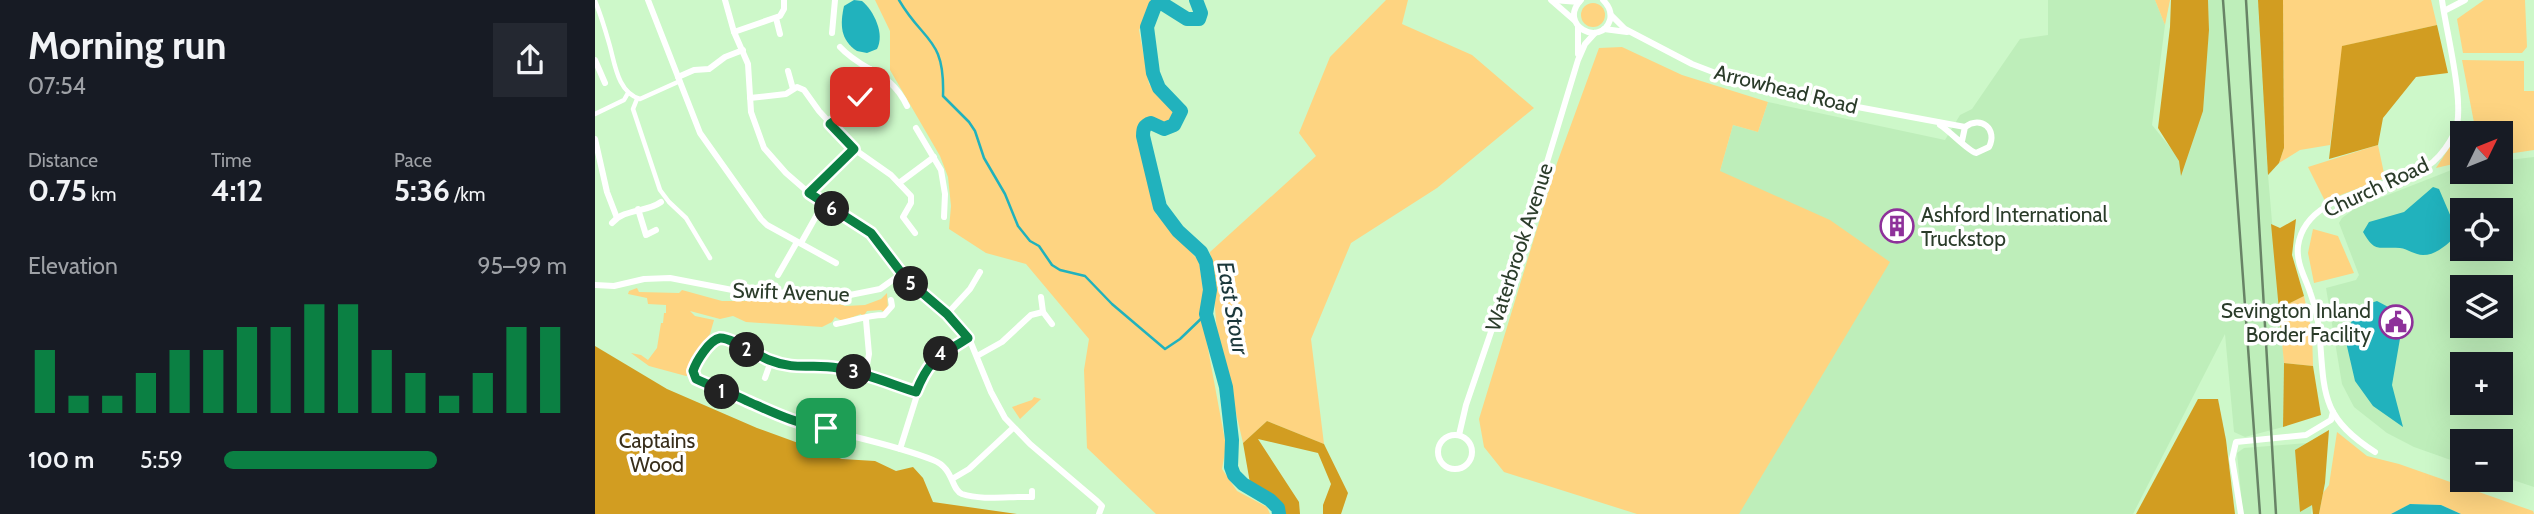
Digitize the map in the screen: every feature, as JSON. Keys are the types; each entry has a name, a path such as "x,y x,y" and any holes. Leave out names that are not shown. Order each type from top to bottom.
{"street":[{"path":"648,0 700,133 761,219 767,225 836,263"},
{"path":"725,0 734,32 748,64 753,121 764,148 786,173 809,193 871,233 901,274 947,314 968,338 978,356 991,392 1013,428 1102,506 1098,514"},
{"path":"734,32 776,18 783,13 784,0"},
{"path":"832,33 835,0"},
{"path":"1552,0 1580,1"},
{"path":"1552,0 1586,32 1595,33 1604,29 1611,15 1606,2"},
{"name":"Church Road","path":"2333,412 2322,383 2316,310 2301,268 2298,245 2305,227 2317,214 2343,199 2432,163 2456,130 2457,92 2442,0"},
{"path":"2444,11 2465,0"},
{"path":"595,1 611,47 614,66 628,93 637,99"},
{"name":"Waterbrook Avenue","path":"1578,60 1574,10 1580,1"},
{"name":"Arrowhead Road","path":"1611,15 1639,37"},
{"path":"776,18 780,34"},
{"name":"Arrowhead Road","path":"1604,29 1617,29 1639,37 1692,64 1739,82 1965,127"},
{"name":"Waterbrook Avenue","path":"1459,435 1466,405 1531,215 1578,60 1585,44 1595,33"},
{"path":"840,47 891,81 907,106"},
{"path":"633,109 637,99 694,70 709,69 725,57 743,50"},
{"path":"595,60 605,83"},
{"path":"830,124 858,103 860,88 870,69"},
{"path":"788,71 793,89"},
{"path":"750,98 786,94 793,89 804,90 830,124 854,149 899,183 911,196 911,203 903,217 915,233"},
{"path":"595,114 624,100 628,93"},
{"path":"624,100 633,109 660,190 686,218 710,258"},
{"path":"1975,122 1985,124 1992,132 1992,142 1986,150 1976,153 1967,149 1962,141 1965,127 1975,122"},
{"name":"Arrowhead Road","path":"1938,123 1962,141"},
{"path":"916,128 934,157 943,180 944,217"},
{"path":"595,139 615,220 661,202"},
{"path":"809,193 854,149"},
{"path":"899,183 934,157"},
{"path":"595,185 604,183"},
{"path":"778,275 824,204"},
{"path":"638,209 646,234 656,230"},
{"path":"947,314 971,280 980,272"},
{"name":"Swift Avenue","path":"595,285 614,286 658,277 681,279 731,292 850,295 880,289 901,274"},
{"path":"1041,297 1043,312 1052,324"},
{"path":"836,324 866,320 871,315 884,315 892,306 891,300"},
{"path":"978,356 1002,342 1031,315 1043,312"},
{"path":"866,320 869,354 866,376"},
{"path":"916,392 838,368 799,368 771,361 731,341 717,338 696,364 693,375 722,392 779,415 900,449 942,464 958,491 967,495 1032,496 1032,491"},
{"path":"900,449 916,392 929,365 943,352 968,338"},
{"path":"765,378 771,361"},
{"path":"2241,514 2232,459 2236,442 2288,438 2317,430 2331,421 2333,412"},
{"path":"2333,412 2346,429 2375,452"},
{"path":"952,479 969,469 1013,428"},
{"path":"1459,435 1472,446 1472,457 1465,466 1450,468 1441,461 1438,450 1443,440 1459,435"}],"shaded area":[{"path":"875,0 1155,0 1139,30 1149,84 1176,111 1170,121 1164,124 1153,117 1143,120 1138,143 1156,214 1199,261 1204,298 1203,322 1226,446 1222,469 1237,491 1267,507 1270,514 1156,514 1087,448 1084,370 1089,339 1026,264 986,253 949,229 951,206 948,177 940,156 890,70 890,31"},
{"path":"1386,0 1408,0 1402,24 1472,55 1534,108 1437,188 1351,243 1311,339 1324,444 1267,421 1243,443 1217,331 1210,252 1316,156 1299,133 1330,57"},
{"path":"2048,0 2155,0 2165,25 2152,125 2174,152 2202,101 2209,30 2208,0 2283,0 2279,163 2268,175 2284,362 2283,427 2245,437 2234,432 2225,334 2133,514 1739,514 1720,171 1733,125 1758,132 1768,102 1945,140 1960,115 1972,109 2020,39 2048,35"},
{"path":"2155,0 2170,0 2165,25"},
{"path":"2283,0 2431,0 2437,25 2343,46 2330,145 2300,150 2279,163 2284,148"},
{"path":"2484,0 2525,0 2527,47 2522,53 2463,53 2457,19"},
{"path":"1593,3 1604,10 1605,15 1598,26 1593,27 1582,20 1581,15 1588,4"},
{"path":"1622,47 1682,75 1768,102 1758,132 1733,125 1720,171 1830,220 1890,262 1739,514 1637,514 1504,472 1484,447 1479,419 1557,163 1599,48"},
{"path":"2462,60 2524,61 2524,91 2534,91 2534,150 2513,153 2513,121 2474,121"},
{"path":"2378,145 2385,178 2325,201 2308,167"},
{"path":"2450,147 2450,165 2436,168"},
{"name":"Sevington Inland Border Facility","path":"2534,157 2534,487 2513,480 2513,429 2450,429 2450,460 2414,447 2387,433 2354,407 2342,384 2326,288 2356,280 2359,275 2339,223 2357,207 2450,171 2450,184 2513,184 2513,160"},
{"path":"2313,229 2338,236 2354,273 2314,283 2308,253"},
{"path":"637,288 639,292 679,293 682,290 722,301 827,301 846,306 865,305 881,299 887,293 888,310 867,311 863,317 861,314 842,321 835,317 832,322 822,327 746,322 733,316 720,319 690,311 695,316 714,320 710,334 691,358 689,375 686,376 649,366 631,353 648,360 657,348 661,323 666,313 666,305 648,304 647,298 628,294"},
{"path":"2304,296 2312,332 2313,366 2284,363 2281,332 2288,304"},
{"path":"1034,397 1041,399 1020,419 1012,407"},
{"path":"2337,432 2367,456 2450,482 2450,492 2479,492 2533,511 2534,514 2461,514 2441,505 2410,504 2391,514 2319,514 2323,493 2329,485"},
{"path":"2307,443 2311,514 2243,514 2237,453 2244,448"}],"green space":[{"path":"2171,0 2208,0 2209,30 2203,111 2181,176 2179,161 2158,128"},
{"path":"2258,0 2283,0 2284,148 2279,163 2268,175"},
{"path":"2437,25 2448,73 2416,77 2383,118 2378,145 2329,159 2342,46"},
{"path":"2296,219 2292,255 2304,296 2288,304 2281,332 2271,224 2280,228"},
{"name":"Captains Wood","path":"595,346 667,389 757,428 842,459 875,461 896,471 913,467 923,478 933,502 1017,514 595,514"},
{"path":"2284,363 2313,366 2321,415 2283,427"},
{"path":"2198,399 2218,399 2235,514 2136,514"},
{"path":"1267,421 1324,444 1348,493 1341,514 1323,514 1323,505 1331,484 1318,453 1258,439 1299,502 1300,514 1280,514 1276,497 1250,483 1243,443"},
{"path":"2329,430 2325,483 2319,514 2313,514 2312,505 2300,512 2295,450"}],"water":[{"path":"854,0 862,1 866,5 879,30 877,49 867,53 851,47 844,37 844,6"},
{"path":"2433,187 2439,189 2450,215 2450,242 2427,255 2400,248 2378,248 2371,244 2363,232 2369,222 2404,212"},
{"path":"2377,301 2392,309 2402,327 2392,385 2403,427 2373,406 2355,381 2346,342 2355,308"},
{"path":"2410,504 2441,505 2461,514 2391,514"}],"waterway":[{"path":"899,0 937,51 943,77 943,96 975,131 984,158 1005,194 1018,226 1030,241 1039,246 1052,265 1060,270 1085,276 1112,304 1165,349 1180,339 1206,314"},
{"name":"East Stour","path":"1196,0 1201,13 1199,19 1187,19 1160,2 1155,6 1147,27 1153,73 1159,88 1181,111 1174,125 1164,129 1151,123 1144,128 1143,136 1160,207 1178,231 1201,252 1206,262 1210,290 1206,314 1226,387 1232,440 1231,467 1234,475 1243,484 1270,500 1278,508 1279,514"}],"railway":[{"path":"2223,0 2260,514"},
{"path":"2246,0 2276,514"}],"place":[{"name":"Ashford International Truckstop","path":"1897,226"},
{"name":"Sevington Inland Border Facility","path":"2396,322"}],"route":[{"path":"826,428 779,415 722,392 696,379 693,371 708,346 720,338 774,362 799,368 838,368 916,392 929,365 943,352 968,338 947,314 901,274 871,233 809,193 813,186 854,149 830,124 854,107 860,97"}]}
